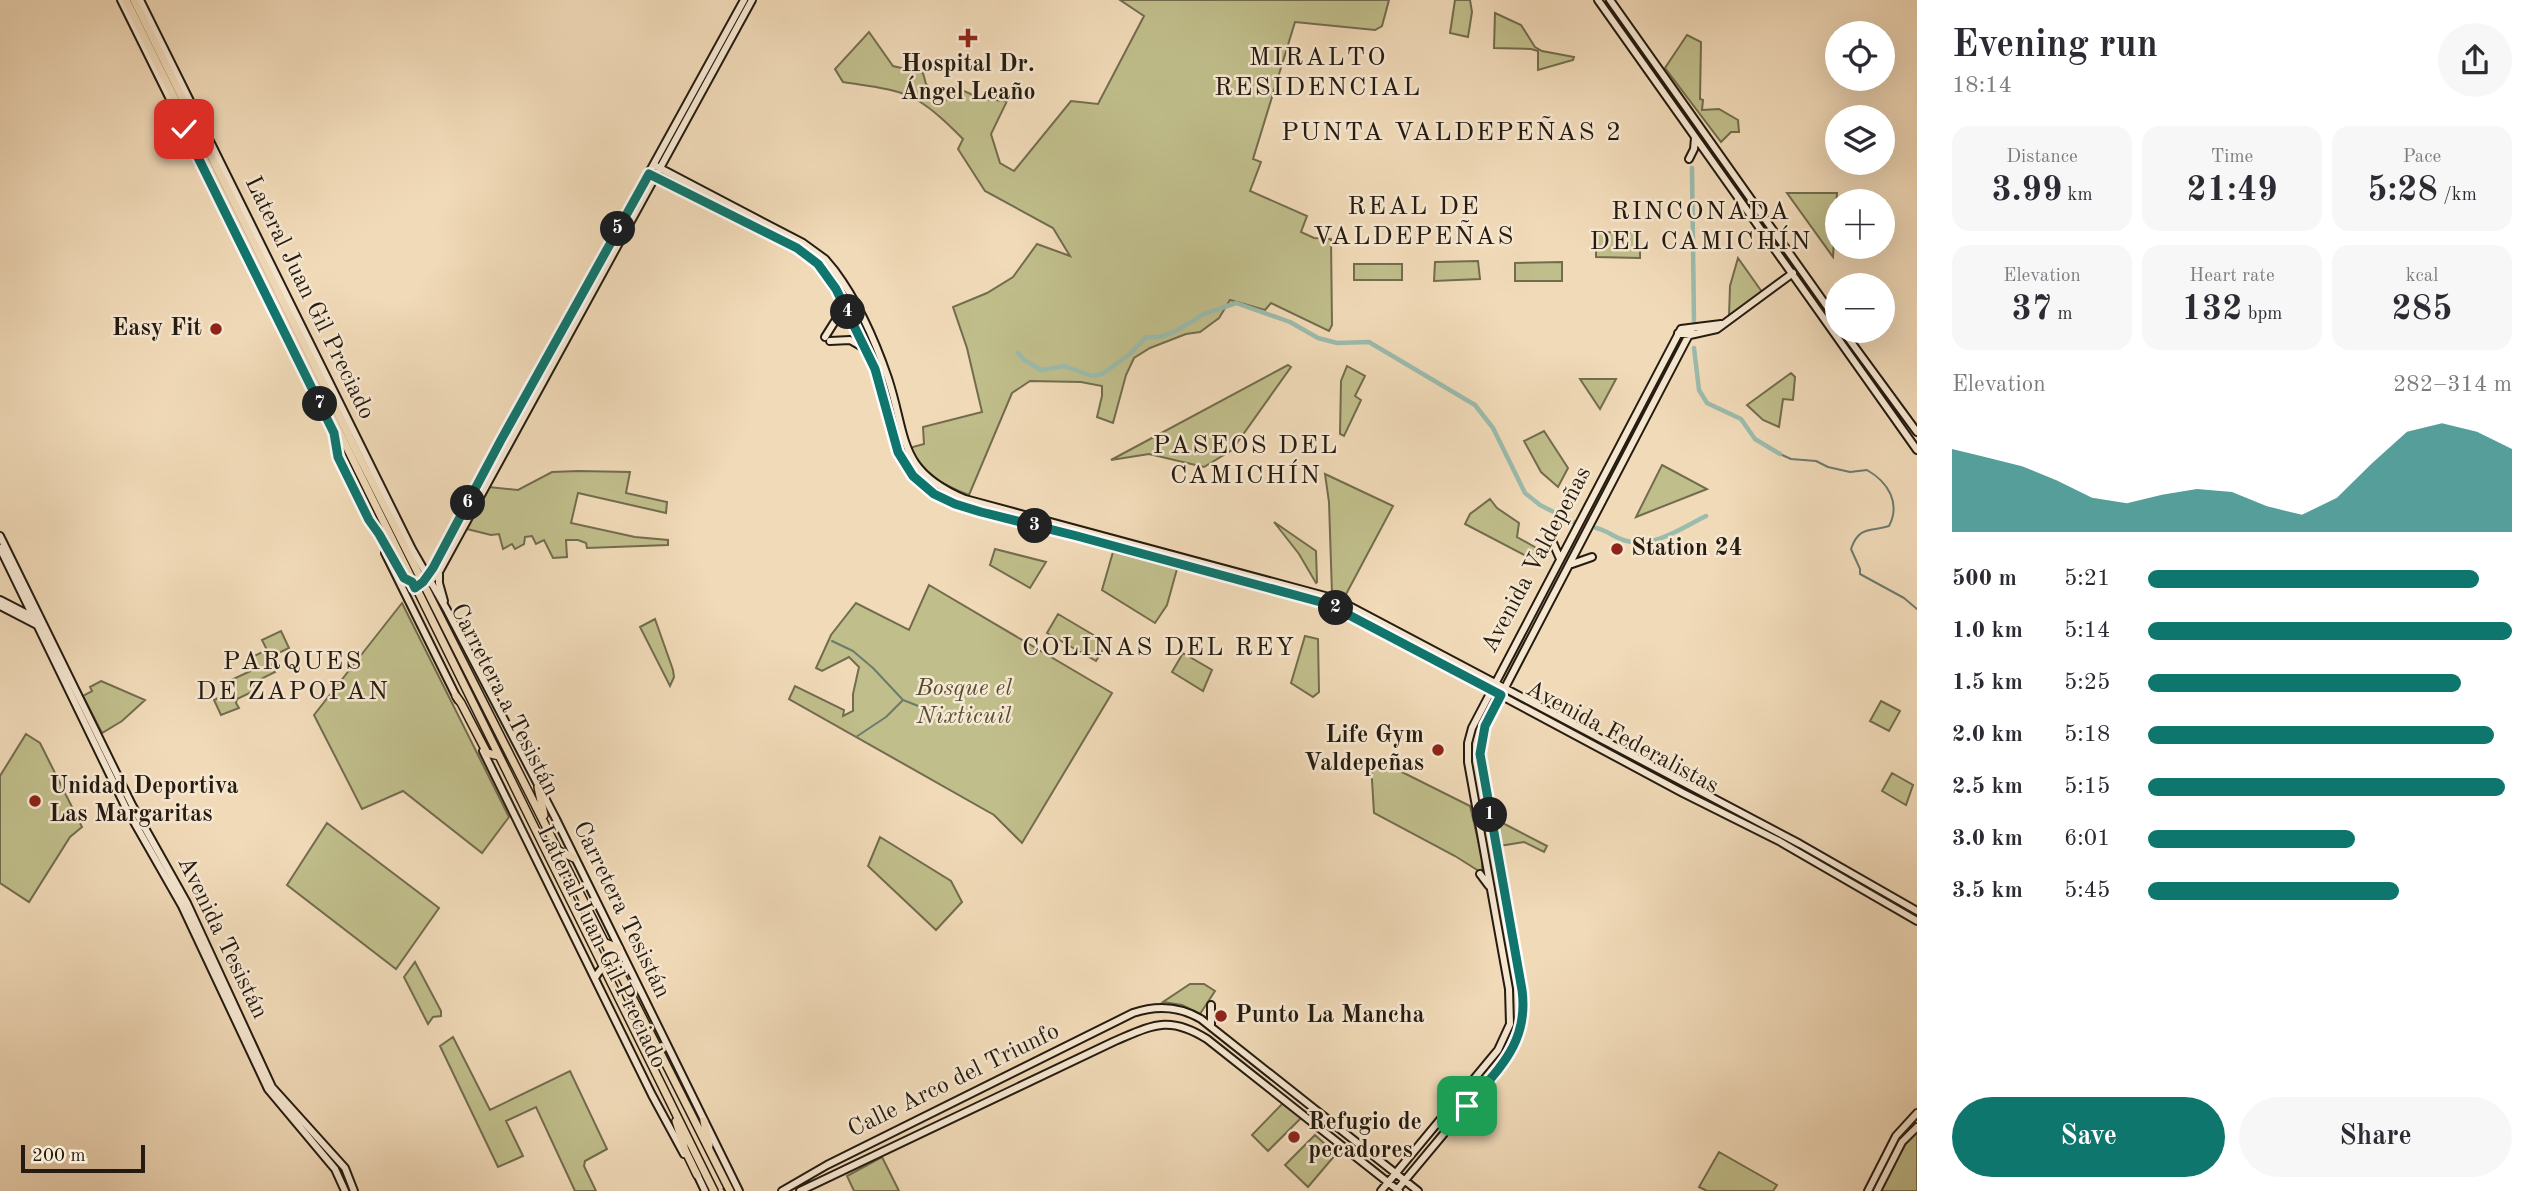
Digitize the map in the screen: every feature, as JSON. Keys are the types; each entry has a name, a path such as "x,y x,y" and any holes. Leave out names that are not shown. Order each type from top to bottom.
{"main road":[{"name":"Carretera a Tesistán","path":"123,0 714,1191"},
{"name":"Carretera a Tesistán","path":"134,0 426,582 613,963 730,1191"},
{"path":"205,133 205,144"},
{"path":"369,520 404,578 415,587"},
{"path":"456,696 487,753 499,756"},
{"path":"538,788 547,829"},
{"path":"558,850 574,858"},
{"path":"603,942 619,948"},
{"path":"673,1107 682,1140 697,1175"},
{"path":"704,1121 716,1166"}],"street":[{"name":"Lateral Juan Gil Preciado","path":"140,0 205,133 218,166"},
{"path":"426,582 652,175 744,0"},
{"path":"656,167 752,0"},
{"path":"1598,0 1917,450"},
{"path":"1610,0 1825,303"},
{"path":"1623,35 1631,30"},
{"path":"1684,120 1692,114"},
{"path":"1689,159 1695,146 1695,136"},
{"name":"Avenida Federalistas","path":"656,167 803,243 825,259 835,271 882,362 908,452 919,470 938,485 965,499 1328,596 1800,844 1917,911"},
{"name":"Avenida Federalistas","path":"652,175 804,252 825,272 868,352 898,452 913,476 934,494 981,512 1328,604 1683,793 1779,841 1917,921"},
{"path":"1691,332 1721,324 1801,268"},
{"path":"841,298 837,318 827,339 850,340 868,352"},
{"name":"Avenida Valdepeñas","path":"1381,1191 1501,1046 1510,1024 1510,994 1467,753 1472,728 1679,331 1691,332 1485,726 1480,754 1522,992 1522,1025 1511,1052 1398,1191"},
{"path":"1853,343 1917,432"},
{"name":"Lateral Juan Gil Preciado","path":"296,350 334,433 338,457 659,1107 705,1191"},
{"path":"1649,388 1660,394"},
{"path":"1620,443 1631,449"},
{"path":"1590,504 1600,509"},
{"path":"446,608 439,583 440,570 458,528"},
{"name":"Avenida Tesistán","path":"0,536 126,808 182,906 268,1089 335,1169 345,1191"},
{"path":"1549,536 1560,559"},
{"name":"Avenida Tesistán","path":"0,548 33,618 46,631 132,804 187,903 272,1087 340,1162 354,1191"},
{"path":"1571,565 1592,557"},
{"path":"406,595 440,570"},
{"path":"426,582 446,608"},
{"path":"0,600 33,618"},
{"path":"0,606 40,624"},
{"name":"Carretera Tesistán","path":"446,608 574,858 739,1191"},
{"path":"1467,753 1480,754"},
{"path":"1683,793 1687,786"},
{"path":"1480,874 1491,889"},
{"path":"595,978 602,966 613,963 628,969"},
{"path":"1510,994 1522,992"},
{"path":"1211,1005 1209,1016 1212,1028 1418,1191"},
{"name":"Calle Arco del Triunfo","path":"782,1191 827,1165 1145,1009 1166,1007 1184,1011 1212,1028"},
{"name":"Calle Arco del Triunfo","path":"800,1191 1093,1051 1152,1026 1167,1023 1183,1026 1207,1039 1388,1182"},
{"path":"1086,1037 1093,1051"},
{"path":"1868,1191 1896,1136 1917,1113"},
{"path":"1877,1191 1902,1142 1917,1127"},
{"path":"1388,1182 1398,1191"}],"green space":[{"path":"1120,0 1389,0 1382,26 1375,30 1295,22 1253,159 1261,162 1250,191 1307,216 1301,232 1314,238 1331,239 1332,325 1329,331 1271,303 1265,310 1230,300 1219,318 1200,332 1186,334 1150,348 1134,358 1126,375 1113,423 1097,417 1102,386 1081,382 1030,381 1012,393 969,495 934,477 909,448 924,444 923,427 982,412 967,348 953,307 987,293 1013,277 1037,244 1070,256 1053,228 985,191 958,149 963,139 935,113 917,100 900,93 843,82 835,69 869,32 893,66 923,73 926,84 945,101 955,87 982,99 1007,101 991,134 1000,163 1014,171 1071,101 1098,104 1144,16"},
{"path":"1455,0 1470,0 1472,12 1468,37 1450,33"},
{"path":"1495,13 1521,25 1535,47 1542,51 1574,57 1573,60 1538,70 1538,51 1494,48"},
{"path":"1687,35 1701,42 1702,110 1719,109 1738,120 1739,132 1731,132 1721,142 1665,68"},
{"path":"1787,193 1825,193 1825,246"},
{"path":"1596,232 1640,233 1640,258 1596,257"},
{"path":"1738,258 1762,292 1729,316 1730,286"},
{"path":"1478,261 1480,279 1434,281 1435,262"},
{"path":"1562,262 1562,281 1515,281 1515,263"},
{"path":"1354,264 1402,264 1402,280 1354,280"},
{"path":"1288,365 1291,367 1232,450 1204,467 1149,454 1111,460"},
{"path":"1347,366 1365,376 1355,396 1361,400 1344,436 1340,434 1341,381"},
{"path":"1791,373 1795,377 1793,400 1783,399 1779,427 1763,420 1747,405"},
{"path":"1580,379 1616,379 1600,409"},
{"path":"1544,431 1568,468 1558,487 1541,472 1524,441"},
{"path":"1662,465 1707,489 1636,517"},
{"path":"552,472 630,472 626,493 667,502 666,513 578,493 571,523 635,537 668,540 668,545 587,548 586,543 566,540 567,557 553,558 544,540 536,544 532,536 525,537 524,544 515,549 512,544 503,549 499,534 491,535 467,529 489,487 518,490"},
{"path":"1325,474 1393,506 1344,598 1332,594 1329,502"},
{"path":"1490,499 1497,508 1519,523 1517,537 1540,550 1534,560 1465,524 1470,514"},
{"path":"1274,522 1316,551 1316,583 1299,554"},
{"path":"995,549 1046,562 1030,588 990,565"},
{"path":"1113,552 1177,569 1167,605 1155,623 1102,590"},
{"name":"Bosque el Nixticuil","path":"929,585 1112,693 1022,843 994,815 789,699 795,686 844,710 843,716 853,711 853,694 859,667 849,657 822,671 816,668 831,635 856,603 909,630"},
{"path":"402,603 509,817 482,853 403,791 362,809 314,715"},
{"path":"1058,614 1107,643 1096,661 1047,633"},
{"path":"655,619 673,670 674,677 670,686 640,627"},
{"path":"281,631 289,648 268,658 275,672 253,683 256,690 237,699 239,708 221,715 214,700 235,690 231,680 253,670 248,659 267,650 262,640"},
{"path":"1305,636 1318,639 1319,692 1313,697 1291,683"},
{"path":"1183,653 1212,670 1203,691 1172,672"},
{"path":"101,681 145,700 122,721 102,733 83,696 92,691 90,687"},
{"path":"1881,701 1900,711 1889,731 1870,721"},
{"name":"Unidad Deportiva Las Margaritas","path":"26,734 40,743 82,827 70,837 29,902 0,883 0,776"},
{"path":"1371,764 1386,764 1470,806 1482,857 1482,873 1374,813"},
{"path":"1892,773 1913,785 1906,805 1882,791"},
{"path":"1493,818 1547,846 1544,852 1524,842 1499,846"},
{"path":"327,823 439,908 396,969 287,885"},
{"path":"880,837 951,881 962,902 936,930 868,866"},
{"path":"415,962 441,1011 441,1016 433,1017 428,1024 404,977"},
{"path":"1190,984 1204,984 1215,991 1200,1014 1182,1005 1163,1002"},
{"path":"453,1037 490,1110 570,1071 607,1149 585,1161 584,1166 596,1191 575,1191 536,1107 506,1121 523,1156 498,1167 440,1046"},
{"path":"1284,1102 1302,1117 1268,1151 1252,1135"},
{"path":"1917,1129 1917,1191 1877,1191 1902,1142"},
{"path":"1315,1135 1336,1154 1308,1187 1285,1165"},
{"path":"1719,1152 1777,1185 1773,1191 1707,1191 1699,1187"},
{"path":"882,1157 899,1191 854,1191 847,1176"}],"waterway":[{"path":"1692,168 1694,322"},
{"path":"1018,353 1041,370 1064,366 1092,376 1102,374 1130,354 1146,337 1159,337 1174,332 1204,314 1236,303 1290,322 1318,338 1337,343 1369,342 1475,405 1493,428 1525,493 1540,505 1575,523"},
{"path":"1694,348 1699,390 1707,403 1741,419 1755,439 1780,454"},
{"path":"1780,454 1791,459 1816,461 1850,472 1867,470 1881,481 1893,501 1894,509 1889,526 1862,533 1851,549 1860,574 1904,598 1917,609"},
{"path":"1596,528 1623,540 1647,542 1668,536 1706,516"},
{"path":"832,641 853,651 903,700 954,720 980,721"},
{"path":"856,737 886,717 902,701"}],"place":[{"name":"Hospital Dr. Ángel Leaño","path":"968,38"},
{"name":"Easy Fit","path":"216,329"},
{"name":"Station 24","path":"1617,549"},
{"name":"Life Gym Valdepeñas","path":"1438,750"},
{"name":"Unidad Deportiva Las Margaritas","path":"35,801"},
{"name":"Punto La Mancha","path":"1221,1016"},
{"name":"Refugio de pecadores","path":"1294,1137"}],"district":[{"name":"MIRALTO RESIDENCIAL","path":"1318,73"},
{"name":"PUNTA VALDEPEÑAS 2","path":"1452,133"},
{"name":"REAL DE VALDEPEÑAS","path":"1414,222"},
{"name":"RINCONADA DEL CAMICHÍN","path":"1701,227"},
{"name":"PASEOS DEL CAMICHÍN","path":"1246,461"},
{"name":"COLINAS DEL REY","path":"1159,648"},
{"name":"PARQUES DE ZAPOPAN","path":"293,677"}],"route":[{"path":"184,129 334,433 338,457 369,520 404,578 412,582 415,588 433,568 649,174 797,248 818,264 836,289 868,352 894,441 904,464 913,476 934,494 981,512 1328,604 1501,695 1482,734 1480,763 1524,1013 1519,1037 1511,1052 1467,1106"}]}
